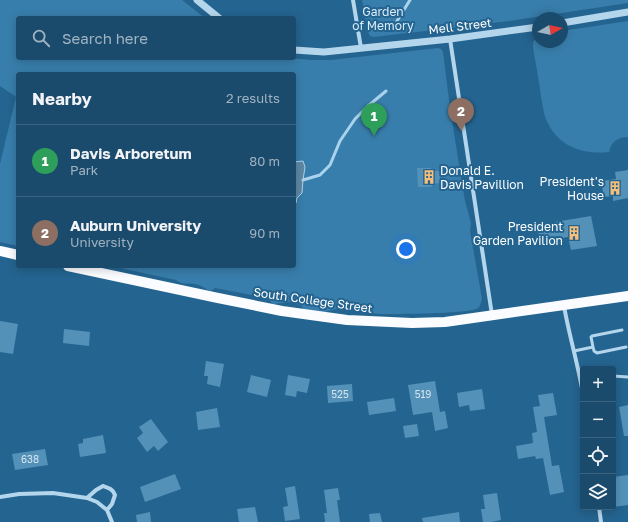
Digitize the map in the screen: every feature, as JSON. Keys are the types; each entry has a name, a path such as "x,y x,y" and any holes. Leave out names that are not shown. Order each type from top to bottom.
{"main road":[{"path":"0,251 16,255"},
{"name":"South College Street","path":"77,268 282,311 347,320 412,323 445,322 628,296"}],"street":[{"path":"197,0 216,16"},
{"path":"353,0 361,48"},
{"path":"568,22 628,12"},
{"name":"Mell Street","path":"296,50 324,52 450,39 532,28"},
{"path":"450,39 492,316"},
{"path":"564,305 567,324 580,374"},
{"path":"87,498 103,486 110,488 114,492 115,496 112,504 107,510"},
{"path":"0,497 19,494 53,493 87,498 97,502 107,510 112,522"},
{"path":"599,510 601,522"}],"lane":[{"path":"622,330 592,336 593,347 594,351 597,353 626,347"},
{"path":"574,351 593,347"},
{"path":"616,376 628,377"}],"green space":[{"path":"0,0 182,0 202,16 16,16 16,60 296,60 296,59 331,60 438,48 441,49 443,52 450,108 465,201 471,223 470,231 482,299 480,306 472,310 432,313 380,314 340,309 322,313 304,313 302,306 291,302 273,304 269,300 262,297 215,288 211,291 196,284 181,283 176,280 120,268 296,268 296,72 16,72 16,97 0,86"},
{"name":"Garden of Memory","path":"362,0 628,0 628,3 568,12 532,12 532,18 509,21 374,37 370,36"},
{"path":"628,21 628,137 621,138 613,143 609,152 589,152 572,147 557,136 545,116 533,48 568,48 568,30"},
{"path":"16,97 16,246 0,242 0,164"}],"shaded area":[{"path":"303,161 305,167 302,193 297,198 296,203 296,162"}],"building":[{"name":"Donald E. Davis Pavillion","path":"417,168 431,168 431,171 440,171 440,183 431,184 432,187 418,187"},
{"name":"President's House","path":"628,170 628,198 613,201 613,196 604,197 601,181 616,179 615,172"},
{"name":"President Garden Pavilion","path":"591,216 597,246 571,250 568,237 540,242 537,225"},
{"path":"0,321 18,324 13,354 0,352"},
{"path":"64,329 90,332 89,346 63,343"},
{"path":"206,361 224,364 220,387 207,384 208,376 204,376"},
{"path":"251,375 271,380 267,397 247,392"},
{"path":"288,375 310,379 307,393 297,391 296,397 285,395"},
{"path":"435,381 440,412 445,411 448,428 435,431 432,412 413,415 408,385"},
{"path":"352,384 353,401 328,403 327,386"},
{"path":"482,389 485,409 470,411 469,405 459,407 457,393"},
{"path":"553,393 557,415 544,417 552,466 559,465 564,492 550,495 543,458 536,459 535,456 518,459 516,446 533,443 532,433 537,432 533,407 540,406 538,395"},
{"path":"394,398 396,411 369,415 367,402"},
{"path":"628,405 628,436 624,436 619,407"},
{"path":"217,408 220,427 198,430 196,412"},
{"path":"151,419 168,442 158,451 154,446 147,452 137,438 143,433 139,427"},
{"path":"417,424 419,436 405,438 403,426"},
{"path":"103,435 106,453 80,457 78,444 83,443 83,439"},
{"path":"45,449 48,465 15,470 12,454"},
{"path":"175,474 181,489 145,502 140,487"},
{"path":"628,475 628,505 616,507 616,477"},
{"path":"295,486 300,519 285,521 283,507 288,506 285,488"},
{"path":"338,488 340,500 337,500 340,522 325,522 324,513 327,513 324,490"},
{"path":"497,493 501,520 483,522 481,509 485,509 483,495"},
{"path":"255,507 258,522 239,522 237,509"},
{"path":"150,512 151,522 137,522 136,515"},
{"path":"459,512 460,522 423,522 422,518"},
{"path":"380,513 382,522 370,522 369,514"}],"waterway":[{"path":"397,21 410,0"},
{"path":"303,180 320,175 330,165 340,141 355,119 386,91"}],"place":[{"name":"Auburn University","path":"461,131"},
{"name":"Davis Arboretum","path":"374,136"},
{"name":"Donald E. Davis Pavillion","path":"429,177"},
{"name":"President's House","path":"615,188"},
{"name":"President Garden Pavilion","path":"574,233"}]}
